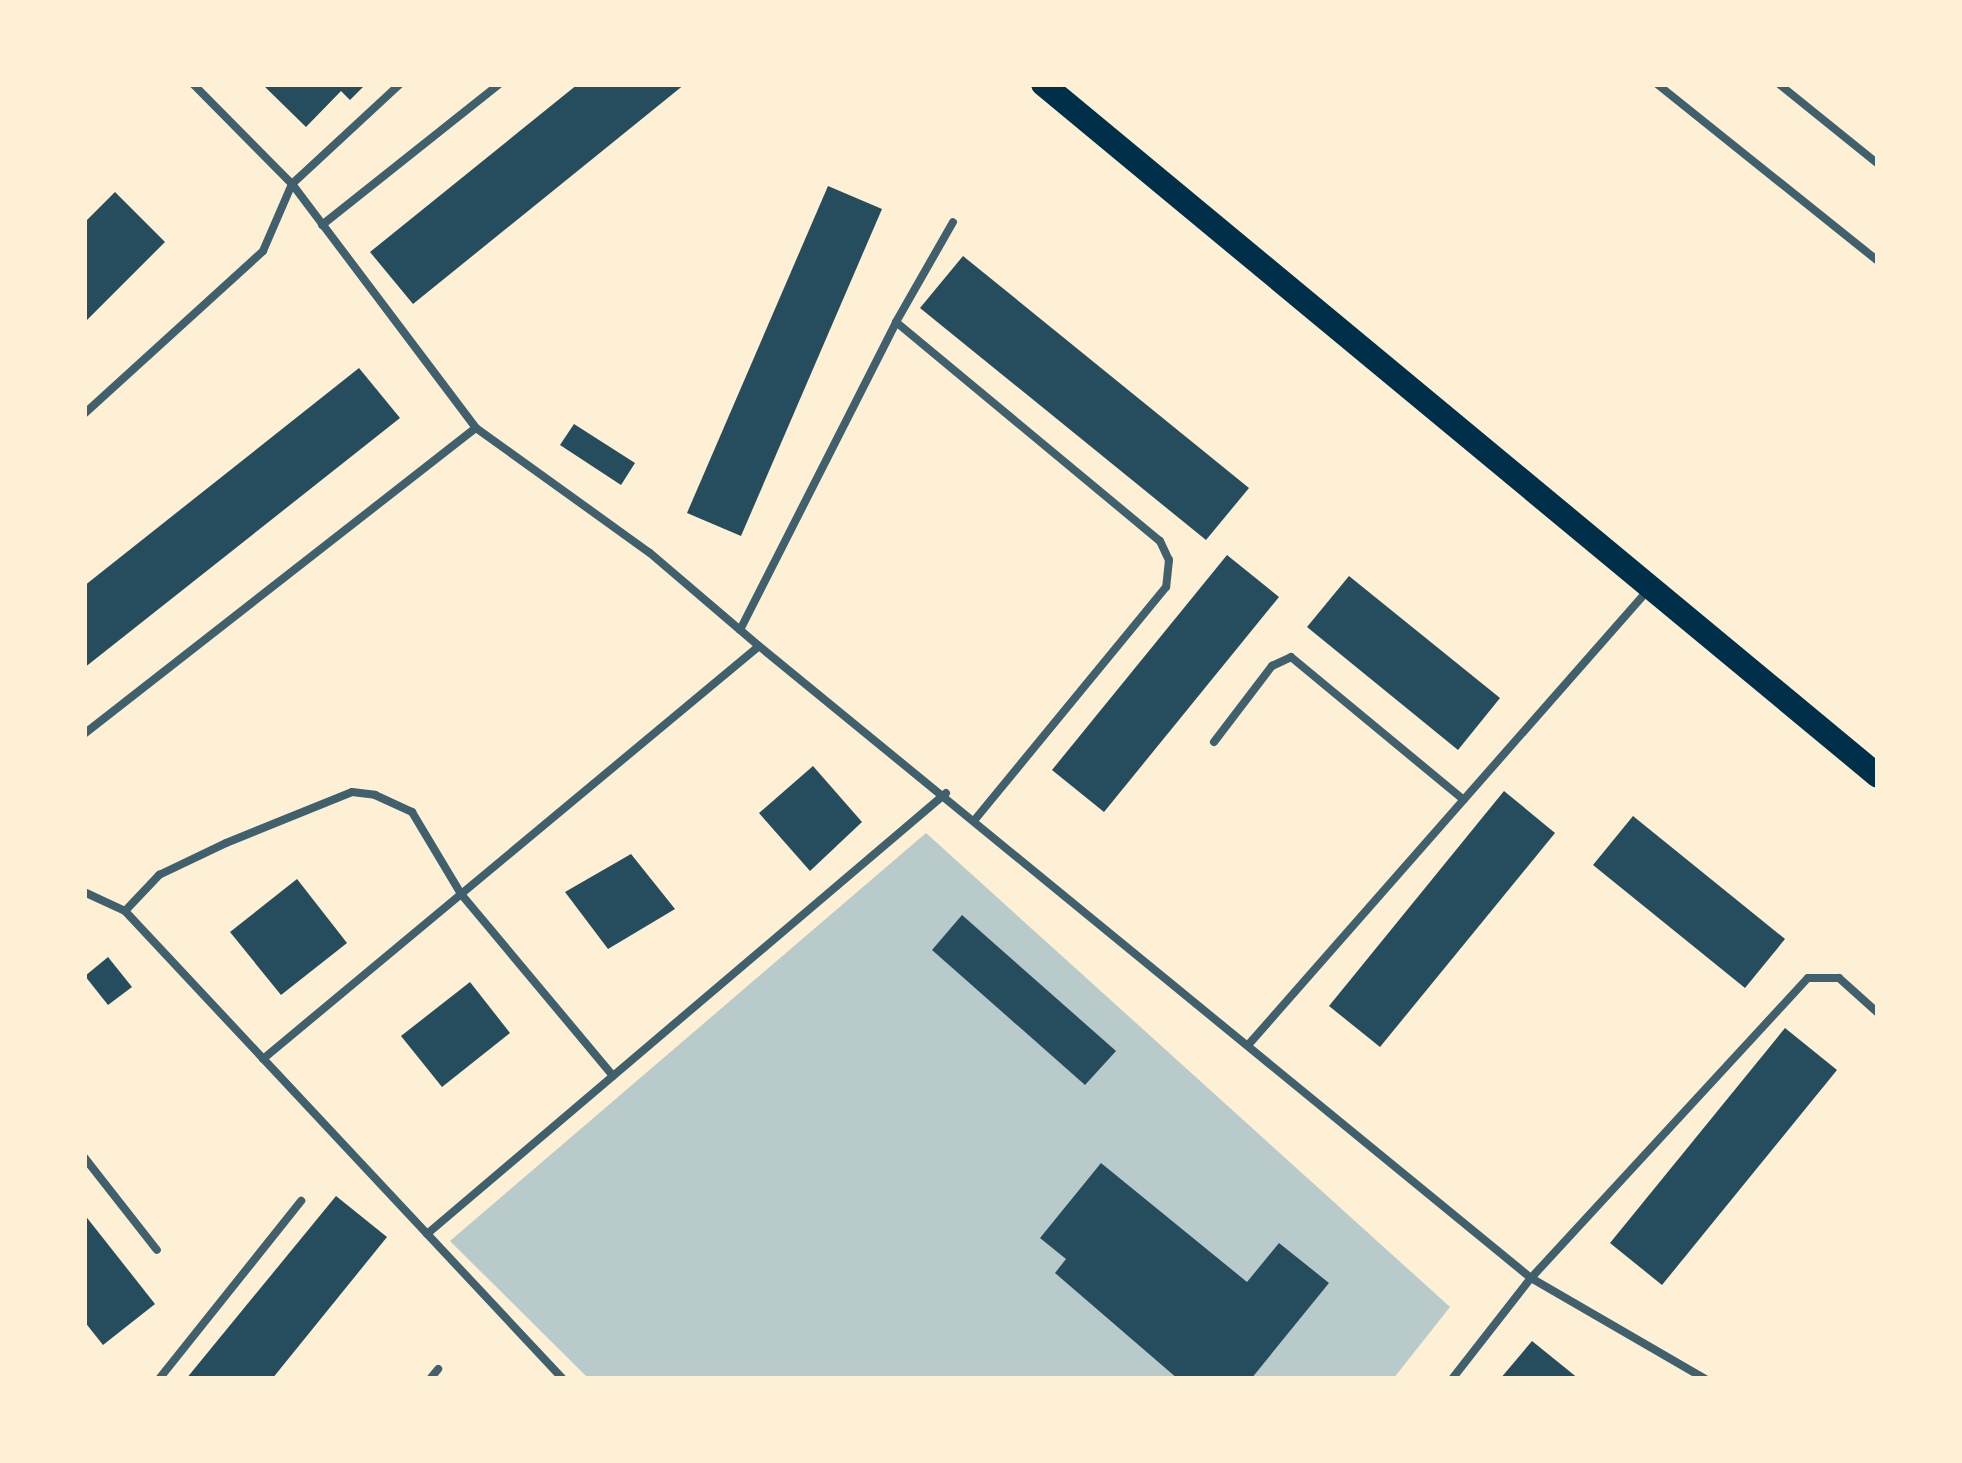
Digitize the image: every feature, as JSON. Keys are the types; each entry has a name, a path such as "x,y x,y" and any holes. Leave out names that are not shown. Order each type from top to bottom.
{"highway":[{"path":"1043,84 1878,776"}],"lane":[{"path":"193,84 292,184 476,428 946,793 1531,1278 1705,1379"},
{"path":"84,414 263,251 292,184 400,84"},
{"path":"322,225 499,84"},
{"path":"1658,84 1878,261"},
{"path":"1779,84 1878,164"},
{"path":"740,630 896,322 953,222"},
{"path":"896,322 1160,541 1169,560 1166,587 976,818"},
{"path":"84,734 476,428"},
{"path":"1249,1044 1650,587"},
{"path":"263,1059 760,646"},
{"path":"1214,742 1271,666 1291,657 1464,800"},
{"path":"125,911 159,875 352,792 412,812 461,894 614,1076"},
{"path":"427,1234 946,793"},
{"path":"84,892 125,911 563,1379"},
{"path":"1452,1379 1531,1278 1808,978 1839,978 1878,1013"},
{"path":"84,1157 157,1250"},
{"path":"159,1379 302,1202"},
{"path":"430,1379 438,1369"}],"shaded area":[{"path":"926,833 1450,1307 1393,1379 589,1379 450,1241"}],"building":[{"path":"262,84 366,84 350,100 341,91 306,127"},
{"path":"578,84 685,84 413,304 370,252"},
{"path":"828,186 882,209 741,536 687,513"},
{"path":"115,192 165,242 84,323 84,223"},
{"path":"963,256 1249,488 1206,540 920,308"},
{"path":"359,368 400,418 84,668 84,586"},
{"path":"574,424 635,463 621,485 560,445"},
{"path":"1227,555 1279,597 1104,812 1052,770"},
{"path":"1349,576 1500,698 1458,750 1307,627"},
{"path":"813,766 862,822 810,871 759,813"},
{"path":"1504,791 1555,833 1380,1047 1329,1006"},
{"path":"1633,816 1785,939 1745,988 1593,865"},
{"path":"631,854 675,909 608,949 565,892"},
{"path":"297,879 347,943 281,995 230,932"},
{"path":"962,915 1116,1051 1085,1085 932,950"},
{"path":"108,957 132,987 108,1005 85,976"},
{"path":"470,982 510,1033 442,1087 401,1036"},
{"path":"1785,1028 1837,1070 1662,1285 1610,1243"},
{"path":"1101,1163 1247,1282 1279,1243 1329,1283 1251,1379 1178,1379 1055,1273 1066,1259 1040,1238"},
{"path":"336,1196 387,1237 272,1379 186,1379"},
{"path":"84,1214 155,1304 103,1345 84,1321"},
{"path":"1532,1341 1579,1379 1500,1379"}]}
